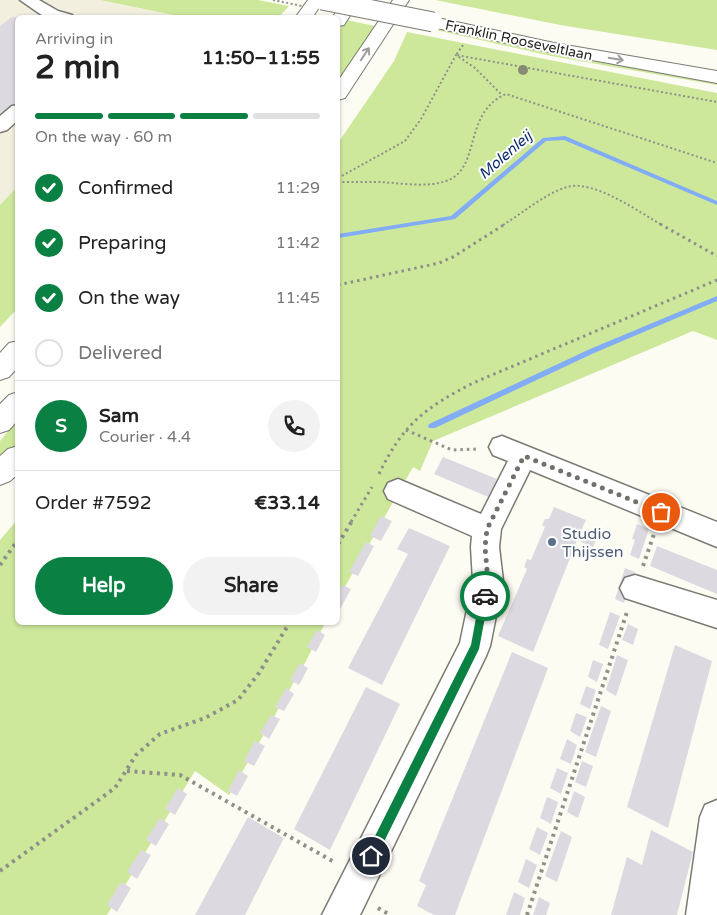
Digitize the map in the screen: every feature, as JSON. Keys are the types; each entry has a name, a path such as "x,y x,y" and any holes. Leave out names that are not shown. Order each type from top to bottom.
{"main road":[{"name":"Franklin Rooseveltlaan","path":"322,0 522,24"},
{"path":"340,18 352,0"},
{"name":"Franklin Rooseveltlaan","path":"395,0 437,15 554,48 717,76"},
{"path":"340,91 401,0"},
{"path":"0,370 15,353"},
{"path":"0,422 15,405"},
{"path":"0,473 15,460"}],"street":[{"path":"28,0 53,15"},
{"path":"0,126 15,113"},
{"path":"340,915 475,646 488,581 485,547 487,529 513,451 717,535"},
{"path":"383,483 487,529"},
{"path":"635,588 717,614"},
{"path":"704,915 717,817"}],"path":[{"path":"340,177 405,141 421,120 466,40"},
{"path":"456,55 475,68 502,95"},
{"path":"456,55 717,102"},
{"path":"340,182 432,184 451,179 460,172 465,163 473,136 485,109 493,100 506,94 717,163"},
{"path":"340,285 446,260 557,191 577,185 607,194 717,256"},
{"path":"340,541 383,483 394,443 438,401 473,383 717,280"},
{"path":"406,430 452,450 513,451"},
{"path":"527,915 661,512"},
{"path":"0,565 15,544"},
{"path":"0,871 115,788 136,755 160,734 205,718 238,700 259,673 288,625"},
{"path":"127,771 180,775 361,875"}],"shaded area":[{"path":"0,0 100,0 173,15 15,15 15,189 0,205"}],"green space":[{"path":"100,0 258,0 289,6 281,15 173,15"},
{"path":"435,0 717,0 717,50 560,25"},
{"path":"346,20 380,27 372,42 340,86 340,29"},
{"path":"428,26 552,54 717,82 717,85 551,56 427,28"},
{"path":"407,32 717,93 717,340 693,331 433,441 420,471 413,467 340,595 340,140 394,61"},
{"path":"15,189 15,311 0,327 0,205"},
{"path":"15,422 15,453 0,468 0,441"},
{"path":"15,522 15,625 324,625 306,661 229,795 195,771 107,915 0,915 0,540"}],"building":[{"path":"12,17 15,18 15,103 0,113 0,26"},
{"path":"443,457 497,479 488,497 434,474"},
{"path":"554,507 586,520 581,531 597,537 593,547 577,540 533,652 498,636 527,569 524,567 527,559 531,560 545,527 542,525 545,519 549,519"},
{"path":"381,516 392,521 381,541 370,536"},
{"path":"637,524 649,529 639,559 630,555 635,540 632,539"},
{"path":"409,528 450,546 382,685 348,668 408,554 397,549"},
{"path":"366,542 374,546 358,576 349,572"},
{"path":"657,546 717,570 717,594 650,566"},
{"path":"625,568 635,572 624,603 615,599"},
{"path":"342,585 351,589 340,609 340,589"},
{"path":"610,612 620,616 608,649 599,645"},
{"path":"628,624 638,629 633,645 622,640"},
{"path":"317,630 325,635 316,652 307,647"},
{"path":"675,645 712,661 668,828 627,807"},
{"path":"512,652 548,668 455,915 434,915 417,906 426,885 419,881"},
{"path":"617,655 628,660 616,696 606,690"},
{"path":"593,660 603,664 597,682 588,677"},
{"path":"300,663 308,668 299,685 290,680"},
{"path":"586,686 596,690 590,709 580,704"},
{"path":"366,687 400,704 330,850 294,829"},
{"path":"286,688 294,694 284,711 275,707"},
{"path":"601,706 611,711 596,757 585,752"},
{"path":"576,713 587,717 580,737 570,731"},
{"path":"271,715 280,719 269,739 260,733"},
{"path":"567,739 577,745 571,764 560,759"},
{"path":"255,741 265,746 254,766 244,761"},
{"path":"582,761 593,766 586,787 575,782"},
{"path":"557,768 568,773 561,794 550,788"},
{"path":"239,770 248,776 237,796 228,791"},
{"path":"178,788 187,794 175,815 165,809"},
{"path":"574,791 585,797 578,818 567,812"},
{"path":"547,797 558,802 551,824 540,818"},
{"path":"248,817 284,838 245,915 195,915"},
{"path":"160,818 169,824 156,846 146,840"},
{"path":"537,827 548,833 540,855 529,849"},
{"path":"651,830 693,852 677,915 611,915 627,857 642,865"},
{"path":"561,831 572,837 557,882 545,876"},
{"path":"141,850 151,855 137,879 127,872"},
{"path":"526,859 537,865 529,888 518,882"},
{"path":"121,882 131,888 117,912 107,905"},
{"path":"514,892 525,898 520,915 506,915"},
{"path":"539,897 550,903 546,915 533,915"}],"waterway":[{"name":"Molenleij","path":"340,236 453,218 545,139 565,138 717,203"},
{"name":"Molenleij","path":"432,426 592,351 717,298"}],"way so far":[{"path":"485,596 488,581 485,547 487,529 524,456 661,512"}],"place":[{"name":"Studio Thijssen","path":"552,542"}],"route":[{"path":"371,856 475,646 485,596"}]}
